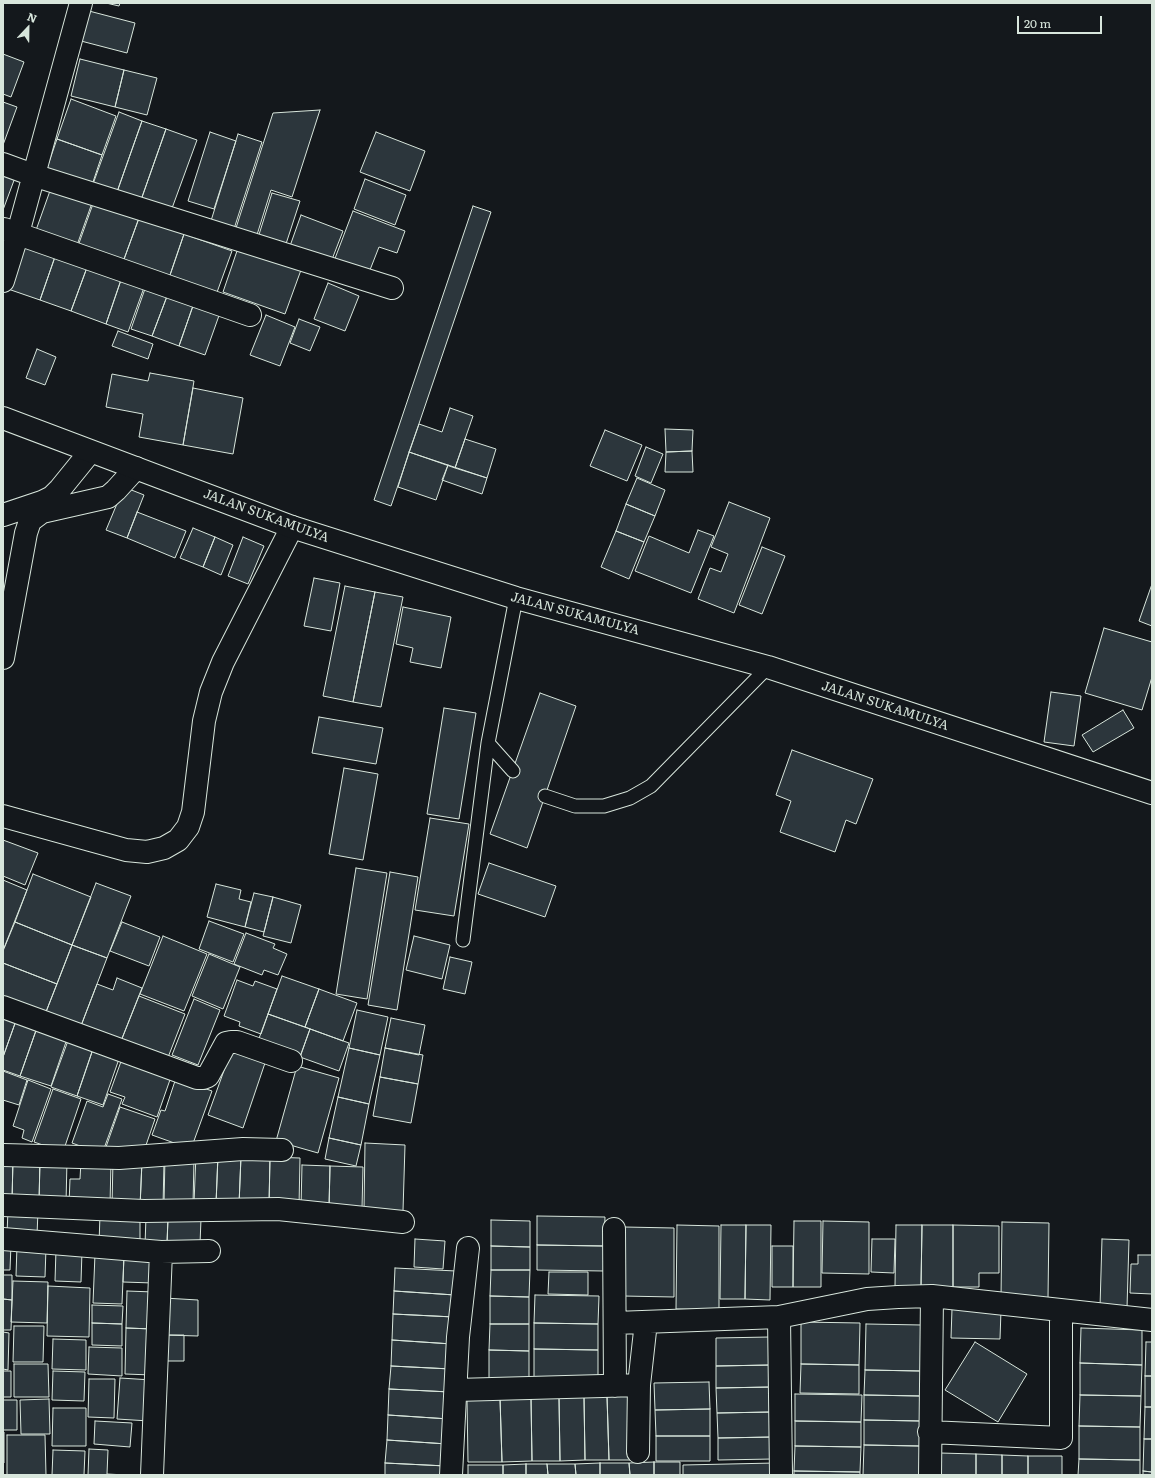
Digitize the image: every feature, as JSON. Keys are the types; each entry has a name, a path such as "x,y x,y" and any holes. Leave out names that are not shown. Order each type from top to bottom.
{"street":[{"path":"3,281 10,231 33,175 81,3"},
{"path":"3,164 33,175 392,288"},
{"path":"10,231 250,315"},
{"name":"JALAN SUKAMULYA","path":"3,418 292,527 516,598 768,667 1152,794"},
{"path":"3,515 42,502 52,496 60,489 90,452"},
{"path":"3,658 26,533 30,521 42,512 108,497 136,468"},
{"path":"3,816 126,850 147,852 164,848 178,840 188,827 193,812 204,721 211,692 223,662 292,527"},
{"path":"3,1007 197,1078 208,1076 226,1043 231,1042 237,1042 291,1061"},
{"path":"3,1155 119,1158 243,1149 282,1150"},
{"path":"3,1205 144,1211 278,1209 403,1222"},
{"path":"614,1229 615,1386"},
{"path":"3,1240 161,1252 210,1251"},
{"path":"451,1475 458,1337 468,1248"},
{"path":"152,1475 161,1252"},
{"path":"615,1323 778,1317 867,1299 932,1296 1152,1320"},
{"path":"930,1475 929,1432 932,1296"},
{"path":"929,1432 1062,1438 1061,1311"},
{"path":"778,1317 781,1475"},
{"path":"638,1452 639,1385 646,1322"},
{"path":"456,1390 639,1385"}],"lane":[{"path":"463,940 488,743 516,598"},
{"path":"545,796 575,806 604,806 630,798 651,786 768,667"},
{"path":"488,743 513,771"}],"building":[{"path":"106,3 120,3 119,6"},
{"path":"89,11 135,23 127,53 81,41"},
{"path":"3,54 24,62 11,97 3,94"},
{"path":"80,59 124,70 115,107 71,96"},
{"path":"124,70 157,78 147,115 115,107"},
{"path":"71,99 116,116 102,155 57,139"},
{"path":"3,102 17,107 3,145"},
{"path":"320,110 292,197 271,190 256,238 235,231 273,113"},
{"path":"119,112 142,121 117,192 93,184"},
{"path":"142,121 166,129 141,200 117,192"},
{"path":"166,129 197,140 171,211 141,200"},
{"path":"210,132 236,141 214,209 188,201"},
{"path":"376,132 425,151 410,191 360,172"},
{"path":"238,134 262,142 233,232 210,224"},
{"path":"57,139 102,155 92,185 47,168"},
{"path":"3,170 16,175 3,210"},
{"path":"365,179 406,195 395,225 354,209"},
{"path":"51,188 92,203 76,248 35,233"},
{"path":"272,193 300,201 284,250 257,241"},
{"path":"94,201 139,218 123,262 78,246"},
{"path":"473,206 491,212 391,506 374,500"},
{"path":"353,211 405,231 397,253 379,247 368,275 334,261"},
{"path":"301,215 343,231 331,262 290,246"},
{"path":"139,218 184,234 169,278 123,262"},
{"path":"184,234 232,251 216,295 169,278"},
{"path":"26,240 57,251 40,300 8,289"},
{"path":"238,248 301,270 285,314 223,292"},
{"path":"57,251 89,262 71,311 40,300"},
{"path":"89,262 123,274 106,324 71,311"},
{"path":"123,274 146,282 128,332 106,324"},
{"path":"147,283 169,291 152,336 131,329"},
{"path":"328,283 359,296 345,331 314,319"},
{"path":"169,291 195,300 179,346 152,336"},
{"path":"195,300 221,310 205,355 179,346"},
{"path":"266,315 295,327 280,366 250,355"},
{"path":"299,319 320,327 310,351 290,343"},
{"path":"118,331 153,344 148,359 112,346"},
{"path":"37,349 56,357 45,385 26,378"},
{"path":"150,373 194,381 183,445 139,437 143,414 106,407 112,374 148,381"},
{"path":"193,388 243,398 233,454 183,445"},
{"path":"450,408 473,416 455,468 409,452 419,424 442,432"},
{"path":"665,429 693,430 692,451 666,452"},
{"path":"605,430 642,445 627,481 590,466"},
{"path":"465,439 496,449 487,478 455,468"},
{"path":"646,447 663,454 651,483 635,476"},
{"path":"692,451 693,472 665,472 666,452"},
{"path":"409,452 448,465 436,500 398,487"},
{"path":"448,465 487,478 482,494 442,480"},
{"path":"637,478 665,490 655,516 626,504"},
{"path":"124,487 144,495 127,538 106,530"},
{"path":"729,502 770,518 734,613 698,599 710,568 721,572 728,554 711,547"},
{"path":"626,504 655,516 644,542 616,531"},
{"path":"137,512 186,531 175,558 127,538"},
{"path":"193,528 215,537 203,567 180,558"},
{"path":"698,530 714,536 691,593 635,571 649,536 689,553"},
{"path":"616,531 644,542 629,579 601,567"},
{"path":"215,537 233,545 221,575 203,567"},
{"path":"243,537 264,546 248,584 228,576"},
{"path":"762,547 785,556 762,614 739,605"},
{"path":"314,578 340,583 331,631 304,626"},
{"path":"1152,584 1152,626 1139,621"},
{"path":"345,586 375,592 353,702 323,696"},
{"path":"375,592 403,597 381,707 353,702"},
{"path":"403,607 451,617 441,668 410,662 413,648 396,644"},
{"path":"1104,628 1152,642 1152,677 1142,710 1085,693"},
{"path":"1051,692 1081,696 1074,746 1044,742"},
{"path":"540,693 576,706 527,848 490,834"},
{"path":"444,708 476,713 459,819 427,814"},
{"path":"1123,710 1134,728 1093,752 1082,735"},
{"path":"319,717 383,728 376,764 312,753"},
{"path":"792,750 873,779 856,824 846,820 835,852 780,832 791,801 776,795"},
{"path":"344,768 378,774 363,860 329,854"},
{"path":"430,818 469,824 454,916 415,910"},
{"path":"3,840 38,853 25,885 3,876"},
{"path":"489,863 556,886 545,917 478,894"},
{"path":"356,868 387,873 367,999 336,994"},
{"path":"390,872 418,877 397,1010 368,1005"},
{"path":"33,874 91,897 72,945 15,922"},
{"path":"3,880 27,890 4,948 3,948"},
{"path":"96,883 131,896 107,958 72,945"},
{"path":"216,884 241,890 239,899 251,902 245,927 207,917"},
{"path":"254,893 273,897 264,932 245,927"},
{"path":"273,897 301,905 291,943 263,936"},
{"path":"209,921 244,934 233,962 199,949"},
{"path":"15,922 72,945 57,984 3,963 3,951"},
{"path":"122,922 160,937 149,966 110,951"},
{"path":"246,933 275,944 273,948 287,954 278,975 264,970 262,975 234,964"},
{"path":"163,936 207,954 184,1011 140,994"},
{"path":"414,936 450,945 442,979 406,970"},
{"path":"72,945 107,958 79,1031 44,1017"},
{"path":"209,954 240,967 223,1009 192,996"},
{"path":"450,957 472,962 465,994 443,989"},
{"path":"3,963 57,984 44,1017 3,1001"},
{"path":"282,976 319,989 305,1027 268,1014"},
{"path":"117,978 142,988 119,1046 79,1031 97,984 113,990"},
{"path":"237,980 253,986 255,981 277,989 261,1034 239,1026 240,1022 224,1016"},
{"path":"319,989 357,1003 343,1041 305,1027"},
{"path":"139,996 185,1014 165,1065 119,1046"},
{"path":"194,999 220,1010 198,1065 172,1055"},
{"path":"3,1010 18,1015 3,1057"},
{"path":"357,1010 388,1017 380,1055 349,1048"},
{"path":"268,1014 310,1029 300,1057 258,1041"},
{"path":"18,1015 39,1022 20,1076 3,1070 3,1057"},
{"path":"391,1018 425,1025 419,1055 385,1048"},
{"path":"39,1022 69,1033 51,1086 20,1076"},
{"path":"310,1029 349,1043 339,1071 300,1057"},
{"path":"69,1038 94,1046 77,1096 51,1087"},
{"path":"94,1046 120,1056 103,1105 77,1096"},
{"path":"349,1048 380,1055 369,1104 338,1097"},
{"path":"385,1048 423,1055 418,1084 380,1077"},
{"path":"231,1051 265,1063 243,1128 208,1115"},
{"path":"123,1056 172,1074 157,1117 122,1104 125,1097 110,1092"},
{"path":"297,1066 339,1078 318,1153 276,1141"},
{"path":"3,1071 27,1080 19,1105 3,1100"},
{"path":"380,1077 418,1084 411,1123 373,1116"},
{"path":"176,1078 212,1091 191,1149 152,1135 161,1110 165,1111"},
{"path":"28,1080 51,1089 32,1142 22,1138 24,1130 13,1126"},
{"path":"53,1089 81,1099 63,1152 34,1142"},
{"path":"108,1094 122,1099 102,1154 72,1143 87,1101 103,1107"},
{"path":"338,1097 369,1104 361,1145 329,1138"},
{"path":"120,1107 155,1119 144,1151 131,1146 127,1155 106,1147"},
{"path":"329,1138 361,1145 356,1166 325,1159"},
{"path":"365,1143 405,1145 403,1211 364,1209"},
{"path":"196,1154 218,1155 216,1204 194,1203"},
{"path":"218,1155 241,1156 239,1205 216,1204"},
{"path":"241,1156 270,1157 269,1206 239,1205"},
{"path":"165,1157 194,1159 193,1205 164,1204"},
{"path":"270,1157 300,1158 299,1207 269,1206"},
{"path":"3,1158 13,1158 12,1202 3,1202"},
{"path":"13,1158 40,1159 39,1203 12,1202"},
{"path":"40,1159 67,1160 66,1204 39,1203"},
{"path":"113,1160 142,1161 140,1207 112,1206"},
{"path":"81,1161 111,1162 110,1205 69,1204 70,1179 80,1179"},
{"path":"142,1161 164,1162 163,1207 140,1207"},
{"path":"302,1165 330,1166 329,1208 301,1207"},
{"path":"330,1166 363,1167 362,1209 329,1208"},
{"path":"8,1210 38,1211 37,1235 7,1234"},
{"path":"100,1215 140,1216 140,1245 99,1244"},
{"path":"537,1216 605,1217 604,1246 537,1245"},
{"path":"146,1217 168,1218 167,1246 145,1245"},
{"path":"168,1218 201,1219 200,1244 167,1242"},
{"path":"491,1220 530,1221 530,1247 491,1246"},
{"path":"794,1221 821,1221 821,1287 793,1287"},
{"path":"823,1221 869,1222 869,1274 822,1273"},
{"path":"1002,1222 1049,1223 1048,1298 1001,1297"},
{"path":"677,1225 719,1226 719,1310 676,1309"},
{"path":"721,1225 746,1225 745,1299 720,1299"},
{"path":"746,1225 771,1225 770,1300 745,1299"},
{"path":"896,1225 922,1225 921,1287 895,1286"},
{"path":"922,1225 953,1225 953,1287 921,1287"},
{"path":"953,1225 999,1226 999,1273 979,1273 979,1287 953,1287"},
{"path":"624,1227 674,1228 674,1297 623,1296"},
{"path":"415,1239 445,1241 443,1269 414,1267"},
{"path":"872,1239 895,1239 894,1273 871,1272"},
{"path":"1102,1239 1129,1240 1127,1308 1100,1307"},
{"path":"3,1244 11,1244 10,1270 3,1270"},
{"path":"537,1245 604,1246 604,1271 537,1270"},
{"path":"17,1246 46,1248 45,1277 16,1276"},
{"path":"491,1246 530,1247 530,1270 491,1270"},
{"path":"772,1246 793,1246 793,1287 772,1287"},
{"path":"56,1250 82,1251 81,1282 55,1281"},
{"path":"95,1254 124,1255 122,1304 93,1303"},
{"path":"124,1255 154,1256 153,1283 123,1282"},
{"path":"1138,1255 1152,1255 1152,1294 1130,1293 1131,1264 1138,1264"},
{"path":"395,1268 456,1271 455,1295 394,1291"},
{"path":"491,1270 530,1270 529,1297 490,1296"},
{"path":"549,1272 588,1272 588,1295 548,1294"},
{"path":"3,1275 12,1275 12,1300 3,1299"},
{"path":"13,1281 48,1282 47,1323 11,1322"},
{"path":"48,1286 90,1288 89,1337 47,1336"},
{"path":"127,1291 154,1292 153,1329 126,1328"},
{"path":"394,1291 455,1295 454,1317 393,1314"},
{"path":"535,1295 599,1296 598,1324 534,1323"},
{"path":"490,1296 529,1297 529,1324 490,1324"},
{"path":"164,1298 198,1300 198,1336 164,1335"},
{"path":"3,1299 12,1300 11,1330 3,1330"},
{"path":"92,1305 123,1306 122,1324 92,1323"},
{"path":"952,1309 1001,1310 1000,1339 951,1338"},
{"path":"393,1314 454,1317 452,1344 392,1340"},
{"path":"801,1322 860,1323 859,1365 801,1364"},
{"path":"92,1323 122,1324 122,1346 92,1345"},
{"path":"534,1323 598,1324 598,1350 534,1349"},
{"path":"490,1324 529,1324 529,1351 489,1350"},
{"path":"866,1324 922,1325 921,1371 865,1370"},
{"path":"14,1326 44,1326 43,1362 13,1362"},
{"path":"126,1328 153,1329 152,1375 125,1374"},
{"path":"1081,1328 1142,1330 1142,1365 1080,1363"},
{"path":"3,1332 9,1333 8,1370 3,1369"},
{"path":"164,1335 184,1335 184,1361 163,1361"},
{"path":"770,1337 771,1365 716,1366 716,1338"},
{"path":"53,1339 86,1340 86,1370 52,1369"},
{"path":"392,1340 452,1344 451,1369 391,1366"},
{"path":"975,1342 1027,1374 998,1422 945,1390"},
{"path":"1146,1342 1152,1342 1152,1376 1145,1376"},
{"path":"89,1347 122,1348 122,1376 88,1374"},
{"path":"534,1349 598,1350 598,1381 534,1380"},
{"path":"489,1350 529,1351 529,1379 489,1379"},
{"path":"1080,1363 1142,1365 1141,1396 1080,1395"},
{"path":"14,1364 48,1364 49,1397 14,1397"},
{"path":"801,1364 859,1365 859,1394 800,1393"},
{"path":"771,1365 772,1387 716,1388 716,1366"},
{"path":"391,1366 451,1369 450,1392 389,1389"},
{"path":"865,1370 921,1371 921,1396 864,1395"},
{"path":"3,1371 11,1371 11,1397 3,1397"},
{"path":"53,1371 85,1372 84,1401 52,1400"},
{"path":"1145,1376 1152,1376 1152,1407 1145,1407"},
{"path":"120,1378 152,1380 149,1421 117,1419"},
{"path":"89,1379 115,1379 114,1418 88,1417"},
{"path":"709,1382 710,1409 655,1410 654,1383"},
{"path":"772,1387 772,1412 717,1413 716,1388"},
{"path":"389,1389 450,1392 449,1419 388,1415"},
{"path":"795,1394 862,1395 861,1422 795,1421"},
{"path":"864,1395 921,1396 921,1421 864,1420"},
{"path":"1080,1395 1141,1396 1140,1427 1079,1426"},
{"path":"607,1396 632,1396 633,1460 609,1460"},
{"path":"607,1396 609,1460 585,1460 584,1397"},
{"path":"559,1397 584,1397 585,1460 560,1461"},
{"path":"559,1397 560,1461 532,1461 531,1398"},
{"path":"467,1398 500,1398 502,1462 468,1462"},
{"path":"500,1398 531,1398 532,1461 502,1462"},
{"path":"49,1399 50,1434 21,1434 20,1400"},
{"path":"3,1400 17,1400 17,1430 3,1430"},
{"path":"1145,1407 1152,1407 1152,1439 1144,1439"},
{"path":"53,1408 86,1408 86,1446 52,1446"},
{"path":"710,1409 710,1436 656,1436 655,1410"},
{"path":"772,1412 773,1437 718,1438 717,1413"},
{"path":"388,1415 449,1419 447,1444 387,1440"},
{"path":"864,1420 921,1421 920,1446 864,1445"},
{"path":"95,1421 132,1423 130,1447 94,1444"},
{"path":"795,1421 861,1422 861,1447 795,1446"},
{"path":"1079,1426 1140,1427 1140,1460 1079,1459"},
{"path":"4,1432 4,1463 3,1463"},
{"path":"7,1435 45,1435 46,1475 7,1475"},
{"path":"656,1436 710,1436 710,1461 656,1461"},
{"path":"773,1437 773,1459 718,1460 718,1438"},
{"path":"1144,1439 1152,1439 1152,1472 1143,1471"},
{"path":"387,1440 447,1444 446,1466 385,1463"},
{"path":"864,1445 920,1446 920,1475 863,1475"},
{"path":"795,1446 861,1447 860,1472 794,1471"},
{"path":"89,1449 108,1450 107,1474 126,1475 88,1475"},
{"path":"53,1450 85,1451 84,1475 52,1475"},
{"path":"940,1453 976,1454 976,1475 940,1475"},
{"path":"976,1454 1002,1455 1002,1475 976,1475"},
{"path":"1002,1455 1028,1456 1028,1475 1002,1475"},
{"path":"1028,1456 1062,1456 1062,1475 1028,1475"},
{"path":"1079,1459 1140,1460 1140,1475 1078,1475"},
{"path":"654,1462 680,1462 680,1475 654,1475"},
{"path":"654,1462 654,1475 630,1475 629,1463"},
{"path":"385,1463 446,1466 445,1475 385,1475"},
{"path":"600,1463 600,1475 576,1475 575,1464"},
{"path":"600,1463 629,1463 630,1475 600,1475"},
{"path":"775,1463 775,1475 683,1475 683,1465"},
{"path":"526,1464 547,1464 548,1475 526,1475"},
{"path":"526,1464 526,1475 503,1475 503,1465"},
{"path":"547,1464 575,1464 576,1475 548,1475"},
{"path":"468,1465 503,1465 503,1475 468,1475"},
{"path":"794,1471 860,1472 860,1475 794,1475"},
{"path":"1143,1471 1152,1472 1152,1475 1143,1475"}]}
